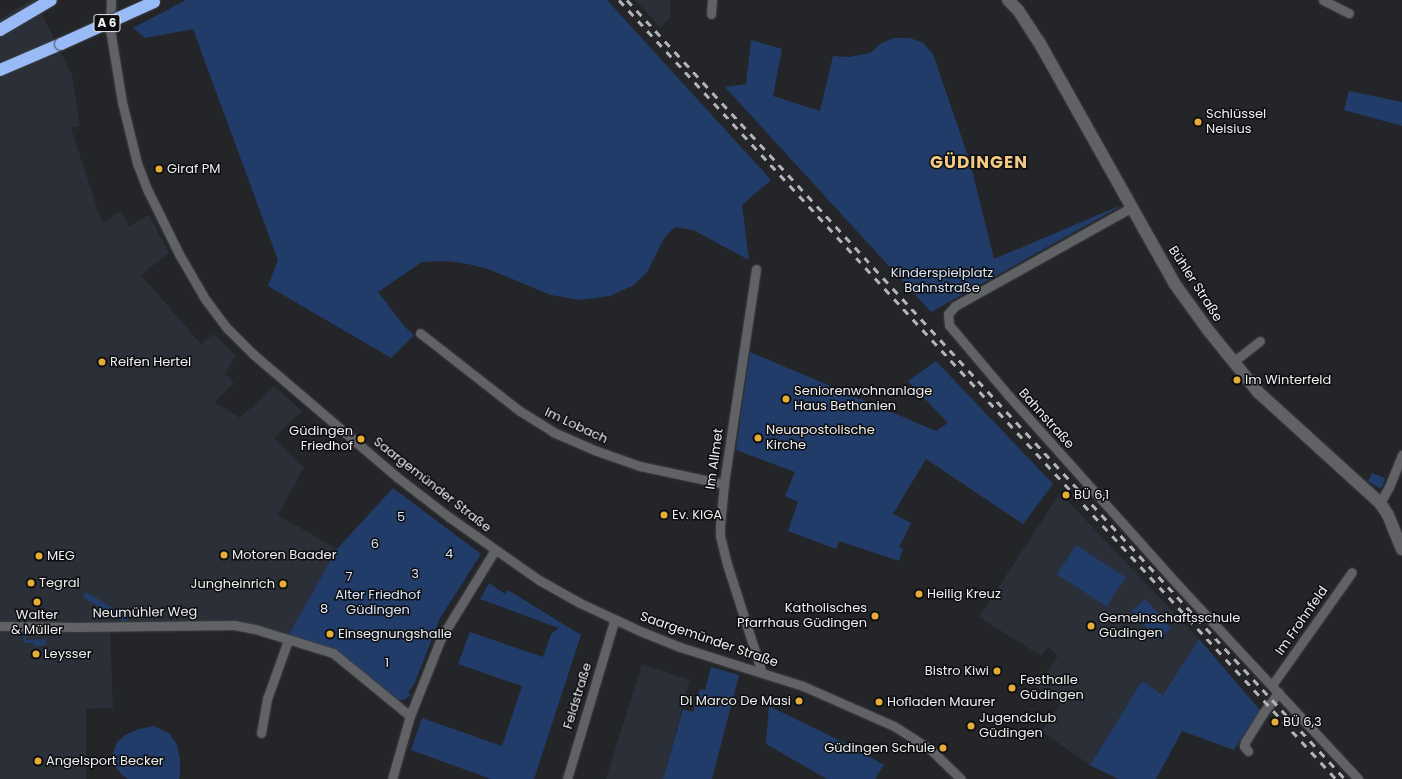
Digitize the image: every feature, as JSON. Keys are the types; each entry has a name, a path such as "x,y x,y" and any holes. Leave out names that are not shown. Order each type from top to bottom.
{"highway":[{"path":"0,30 51,0"},
{"name":"A 6","path":"0,70 156,1"}],"main road":[{"name":"Bühler Straße","path":"1008,0 1018,10 1039,42 1174,283 1214,339 1258,392 1380,503 1388,515 1402,549"}],"street":[{"name":"Saargemünder Straße","path":"111,0 110,29 120,88 137,163 163,223 182,259 215,313 228,329 253,354 396,477 496,550 553,588 614,621 680,647 831,697 894,726 930,749 961,779"},
{"path":"711,14 712,0"},
{"path":"1323,0 1349,13"},
{"name":"Bahnstraße","path":"1132,208 955,306 948,314 949,325 1009,396 1178,585 1279,692 1358,779"},
{"name":"Im Allmet","path":"756,269 724,484 720,516 720,536 762,673"},
{"name":"Im Lobach","path":"420,333 520,411 553,432 625,462 652,470 724,484"},
{"path":"1233,362 1260,341"},
{"path":"1380,503 1390,487 1402,455"},
{"path":"392,779 410,716 441,638 496,550"},
{"name":"Im Frohnfeld","path":"1272,685 1352,572"},
{"name":"Feldstraße","path":"567,779 614,621"},
{"name":"Neumühler Weg","path":"0,626 69,627 234,625 255,629 288,640 328,650 410,716"},
{"path":"261,733 268,699 288,640"},
{"path":"1248,751 1244,746 1245,742 1263,713 1279,692"}],"shaded area":[{"path":"31,0 35,0 72,75 80,126 71,128 102,223 121,211 129,226 149,215 169,253 141,275 201,344 213,334 236,355 225,374 234,383 215,402 240,418 274,386 302,411 274,438 304,467 278,515 337,549 288,636 278,642 253,633 236,631 110,631 113,708 86,709 86,779 0,779 0,19"},
{"path":"635,0 670,0 670,18 660,27"},
{"name":"Gemeinschaftsschule Güdingen","path":"1060,493 1199,639 1163,695 1142,681 1090,765 1041,731 1061,704 1037,687 1058,656 1048,647 1041,656 979,617"},
{"path":"642,664 690,680 663,779 606,779"}],"green space":[{"path":"186,0 607,0 771,180 742,205 749,260 693,230 675,227 664,238 647,272 634,285 610,296 579,300 551,295 488,269 468,264 447,261 422,262 378,292 405,327 414,335 391,358 268,286 278,260 193,29 145,38 133,28"},
{"name":"Kinderspielplatz Bahnstraße","path":"894,38 910,38 923,43 933,54 970,162 994,259 1119,207 931,312 725,87 746,84 751,40 782,49 773,96 820,111 833,56 849,57 870,53 880,44"},
{"path":"1349,91 1402,102 1402,126 1344,110"},
{"path":"750,352 936,431 948,423 908,381 936,361 1053,484 1023,524 926,459 893,514 911,523 899,547 903,549 899,561 839,541 836,549 788,531 798,502 785,496 795,472 736,450"},
{"path":"1372,473 1385,478 1382,487 1379,488 1368,481"},
{"name":"Alter Friedhof Güdingen","path":"393,488 481,554 440,618 414,685 408,693 411,695 404,700 392,698 332,648 288,636 337,549"},
{"path":"1076,545 1125,577 1106,606 1057,574"},
{"path":"489,583 505,594 508,590 581,635 534,779 491,779 411,750 422,718 502,746 522,686 458,664 470,632 543,657 551,634 559,628 480,599"},
{"path":"86,592 128,617 125,622 83,597"},
{"path":"1145,599 1171,628 1158,640 1132,611"},
{"path":"23,631 26,631 26,640 46,639 46,645 35,646 34,643 24,643"},
{"path":"1199,639 1260,710 1234,750 1182,731 1156,779 1118,779 1090,765 1142,681 1163,695"},
{"path":"711,667 739,675 712,779 663,779 683,709 693,712 700,689 705,690"},
{"path":"769,706 853,747 884,765 875,779 827,779 766,744"},
{"path":"154,726 169,733 177,745 180,759 179,779 128,779 122,775 113,764 112,756 117,742 125,735 139,729"}],"railway":[{"path":"619,0 1336,779"},
{"path":"627,0 1345,779"}],"place":[{"name":"Schlüssel Neisius","path":"1198,122"},
{"name":"Giraf PM","path":"159,169"},
{"name":"Reifen Hertel","path":"102,362"},
{"name":"Im Winterfeld","path":"1237,380"},
{"name":"Seniorenwohnanlage Haus Bethanien","path":"786,399"},
{"name":"Neuapostolische Kirche","path":"758,438"},
{"name":"Güdingen Friedhof","path":"361,439"},
{"name":"BÜ 6,1","path":"1066,495"},
{"name":"Ev. KIGA","path":"664,515"},
{"name":"Motoren Baader","path":"224,555"},
{"name":"MEG","path":"39,556"},
{"name":"Tegral","path":"31,583"},
{"name":"Jungheinrich","path":"283,584"},
{"name":"Heilig Kreuz","path":"919,594"},
{"name":"Walter & Müller","path":"37,602"},
{"name":"Katholisches Pfarrhaus Güdingen","path":"875,616"},
{"name":"Gemeinschaftsschule Güdingen","path":"1091,626"},
{"name":"Einsegnungshalle","path":"330,634"},
{"name":"Leysser","path":"36,654"},
{"name":"Bistro Kiwi","path":"997,671"},
{"name":"Festhalle Güdingen","path":"1012,688"},
{"name":"Di Marco De Masi","path":"799,701"},
{"name":"Hofladen Maurer","path":"879,702"},
{"name":"BÜ 6,3","path":"1275,722"},
{"name":"Jugendclub Güdingen","path":"971,726"},
{"name":"Güdingen Schule","path":"943,748"},
{"name":"Angelsport Becker","path":"38,761"}],"district":[{"name":"GÜDINGEN","path":"979,163"}],"park label":[{"name":"5","path":"401,517"},
{"name":"6","path":"375,544"},
{"name":"4","path":"449,554"},
{"name":"3","path":"415,574"},
{"name":"7","path":"349,577"},
{"name":"8","path":"324,609"},
{"name":"1","path":"387,663"}]}
